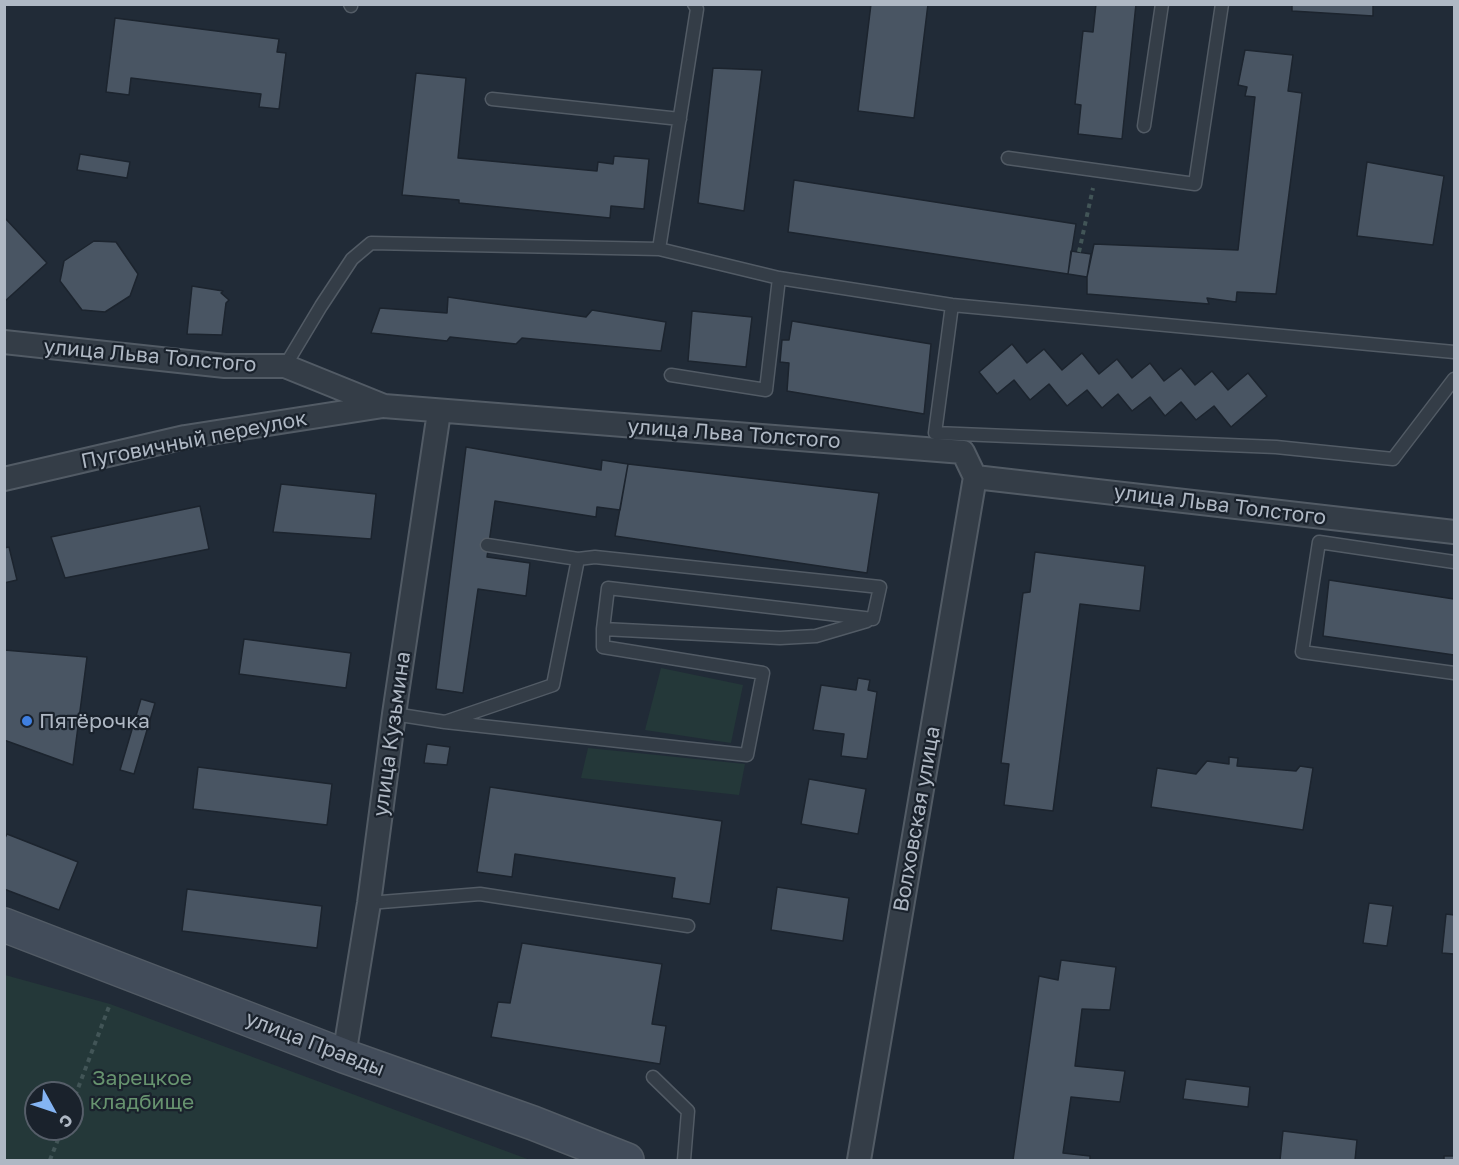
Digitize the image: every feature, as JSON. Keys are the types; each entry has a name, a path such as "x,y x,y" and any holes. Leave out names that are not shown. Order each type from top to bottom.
{"main road":[{"name":"улица Правды","path":"4,925 344,1056 533,1123 627,1161"}],"street":[{"name":"улица Льва Толстого","path":"4,342 225,366 285,366 384,406 963,452 975,477 1455,532"},
{"name":"Пуговичный переулок","path":"4,478 185,437 384,406"},
{"name":"улица Кузьмина","path":"344,1056 369,903 394,714 439,412"},
{"name":"Волховская улица","path":"859,1161 975,477"}],"lane":[{"path":"659,249 697,9 694,4"},
{"path":"1144,126 1162,4"},
{"path":"1008,158 1195,184 1222,4"},
{"path":"492,99 680,119"},
{"path":"285,366 352,259 371,243 659,249 779,278 952,305 1455,352"},
{"path":"671,375 766,390 779,278"},
{"path":"952,305 935,434 1276,447 1393,459 1455,379"},
{"path":"1455,562 1319,542 1302,652 1455,673"},
{"path":"487,545 578,559 595,557 880,586 873,620"},
{"path":"445,722 553,685 578,559"},
{"path":"394,714 445,722 747,755 763,673 603,646 608,588 873,620"},
{"path":"603,629 780,638 816,636 873,620"},
{"path":"369,903 480,894 688,926"},
{"path":"653,1077 688,1111 684,1161"}],"path":[{"path":"1079,252 1096,170"},
{"path":"81,1081 110,1004"},
{"path":"50,1161 58,1141"}],"green space":[{"path":"661,668 743,685 731,743 645,730"},
{"path":"588,748 745,764 739,795 581,778"},
{"name":"Зарецкое кладбище","path":"5,975 110,1004 530,1160 5,1160"}],"building":[{"path":"871,4 928,4 914,118 858,111"},
{"path":"1096,4 1136,4 1122,139 1078,134 1081,105 1075,104 1083,31 1093,32"},
{"path":"1292,4 1373,4 1373,16 1292,11"},
{"path":"115,18 279,39 277,52 286,53 279,109 259,107 261,94 131,78 129,95 106,92"},
{"path":"1245,50 1293,55 1288,91 1302,93 1276,294 1237,292 1236,302 1207,298 1209,304 1087,294 1087,277 1094,244 1238,250 1255,97 1245,96 1247,87 1238,85"},
{"path":"713,68 762,70 744,211 698,203"},
{"path":"416,73 466,78 458,158 597,171 598,162 613,164 614,156 649,159 644,209 611,206 610,218 402,195"},
{"path":"80,154 130,162 127,178 77,170"},
{"path":"1367,162 1444,176 1433,245 1357,236"},
{"path":"794,180 1076,224 1068,274 788,232"},
{"path":"4,217 47,263 4,302"},
{"path":"94,241 116,242 138,274 130,296 105,312 82,310 60,281 64,261"},
{"path":"1071,251 1091,254 1087,277 1068,274"},
{"path":"192,286 223,291 221,293 229,300 226,303 222,335 187,334"},
{"path":"448,297 586,317 592,310 666,322 661,351 522,338 516,344 450,337 447,341 371,333 380,308 447,313"},
{"path":"692,311 752,317 746,367 688,361"},
{"path":"792,321 931,344 924,414 787,391 789,363 780,362 782,340 789,340"},
{"path":"1012,344 1027,363 1044,349 1062,370 1082,353 1099,374 1117,359 1132,378 1150,363 1164,381 1181,368 1195,385 1212,371 1228,390 1248,373 1267,396 1231,427 1214,406 1196,420 1181,402 1165,416 1150,397 1132,411 1118,394 1102,408 1087,390 1067,406 1049,384 1030,400 1014,380 997,394 979,372"},
{"path":"466,447 601,470 602,460 628,464 620,510 597,507 596,517 495,501 487,557 530,563 526,596 478,589 463,693 436,689"},
{"path":"628,464 879,493 867,573 615,536"},
{"path":"281,484 376,494 371,539 273,532"},
{"path":"200,506 209,549 65,578 51,537"},
{"path":"9,547 17,580 4,583 4,548"},
{"path":"1035,552 1145,566 1140,611 1080,604 1053,811 1004,805 1009,764 1001,763 1023,593 1030,592"},
{"path":"1329,580 1454,599 1454,655 1323,636"},
{"path":"244,639 351,653 346,688 239,674"},
{"path":"4,650 87,657 73,765 4,740"},
{"path":"858,678 870,680 868,690 877,692 867,759 841,756 844,734 813,730 821,685 856,690"},
{"path":"141,699 155,703 134,774 120,770"},
{"path":"427,744 450,747 447,765 424,763"},
{"path":"1229,757 1238,758 1237,766 1296,771 1300,766 1313,768 1303,830 1151,807 1157,768 1196,774 1207,761 1229,764"},
{"path":"198,767 332,784 327,825 193,809"},
{"path":"809,779 866,789 858,834 801,824"},
{"path":"490,787 722,821 710,904 672,898 675,878 515,854 512,877 477,872"},
{"path":"7,834 78,862 59,910 4,889 4,840"},
{"path":"777,887 849,898 843,941 771,930"},
{"path":"187,889 322,906 317,948 182,931"},
{"path":"1369,903 1393,906 1387,946 1363,943"},
{"path":"1446,914 1454,915 1454,954 1442,953"},
{"path":"522,943 662,964 652,1024 666,1026 660,1064 491,1037 498,1002 510,1003"},
{"path":"1061,960 1116,967 1110,1010 1082,1009 1075,1066 1125,1071 1120,1102 1071,1097 1063,1153 1090,1156 1090,1160 1013,1160 1039,976 1058,980"},
{"path":"1186,1079 1250,1087 1248,1107 1183,1099"},
{"path":"1283,1131 1357,1140 1355,1160 1280,1160"},
{"path":"1444,1156 1454,1156 1454,1160 1444,1160"}],"place":[{"name":"Пятёрочка","path":"27,721"}]}
